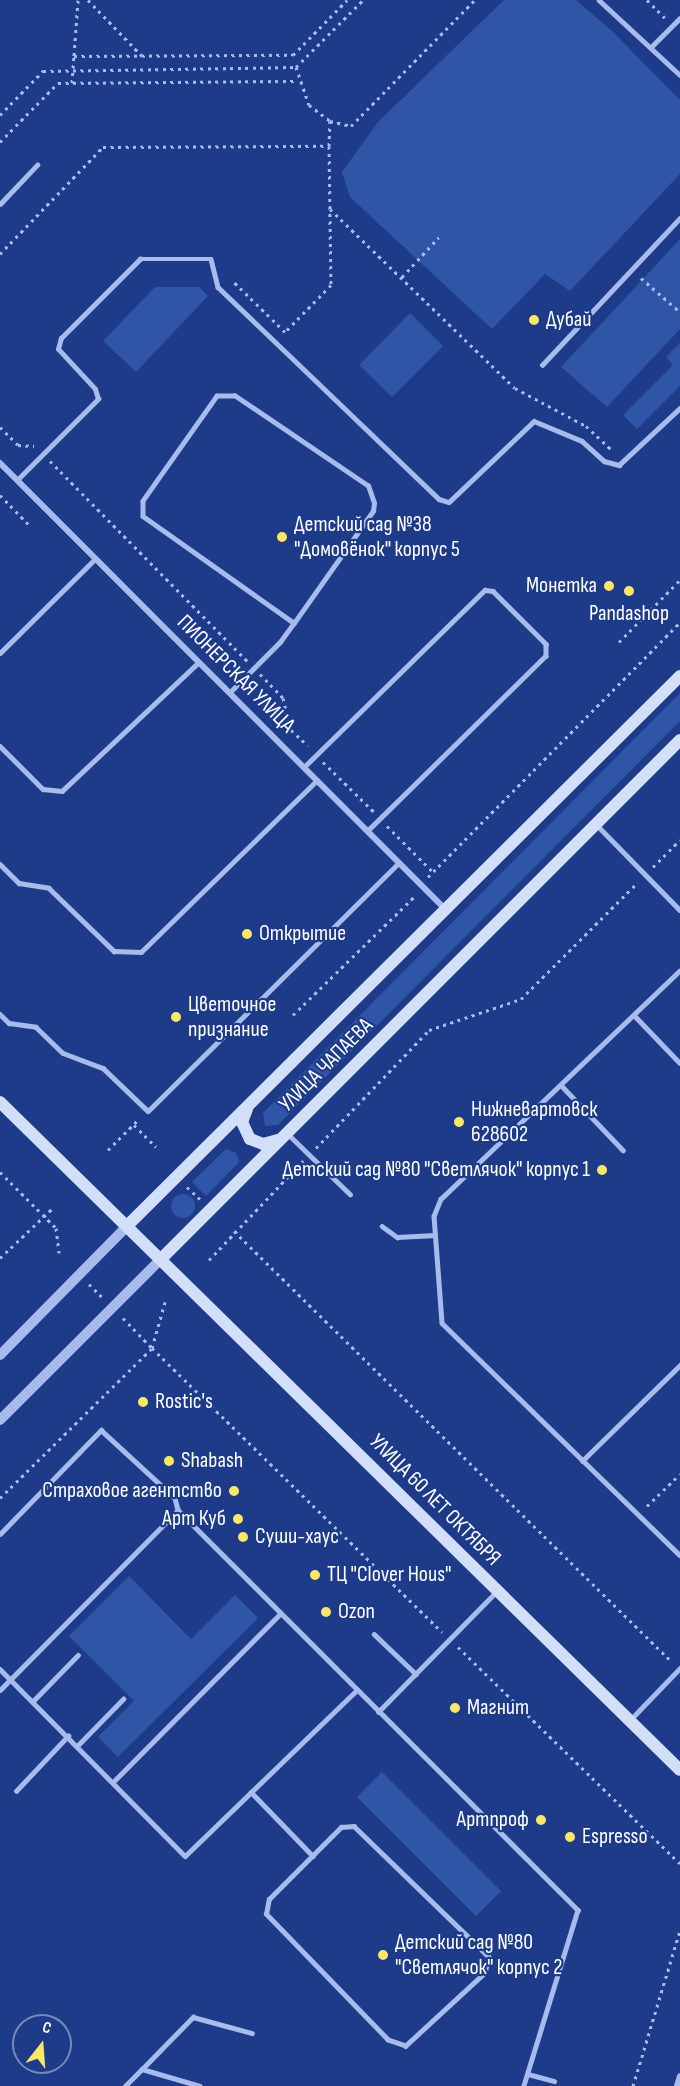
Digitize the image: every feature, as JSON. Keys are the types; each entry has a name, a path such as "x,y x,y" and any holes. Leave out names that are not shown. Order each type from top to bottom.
{"main road":[{"name":"УЛИЦА ЧАПАЕВА","path":"127,1226 680,676"},
{"name":"УЛИЦА ЧАПАЕВА","path":"161,1259 680,740"},
{"path":"0,1102 127,1226"},
{"path":"249,1105 242,1122 250,1139 263,1144 284,1136"},
{"name":"УЛИЦА 60 ЛЕТ ОКТЯБРЯ","path":"127,1226 680,1770"}],"street":[{"name":"ПИОНЕРСКАЯ УЛИЦА","path":"0,463 446,910"},
{"name":"УЛИЦА ЧАПАЕВА","path":"0,1355 127,1226"},
{"name":"УЛИЦА ЧАПАЕВА","path":"0,1420 161,1259"},
{"path":"677,2086 680,2076"}],"lane":[{"path":"599,0 680,75"},
{"path":"651,47 680,18"},
{"path":"0,204 37,165"},
{"path":"542,365 680,218"},
{"path":"17,480 98,399 95,389 58,349 60,338 140,260 211,259 218,287 439,499 449,502 534,421 582,441 604,461 619,465 680,408"},
{"path":"230,692 255,668 294,623 373,511 372,493 235,396 217,396 143,501 143,516 294,623"},
{"path":"0,653 95,559"},
{"path":"304,767 485,590 493,591 546,644 546,656 368,831"},
{"path":"0,747 43,789 62,791 199,662"},
{"path":"0,759 6,753"},
{"path":"0,864 19,883 49,888 114,951 141,952 317,780"},
{"path":"596,824 680,910"},
{"path":"0,1014 9,1023 36,1027 63,1053 103,1068 148,1111 399,862"},
{"path":"680,971 441,1199 435,1235 442,1323 680,1556"},
{"path":"634,1015 680,1063"},
{"path":"561,1085 623,1150"},
{"path":"284,1136 310,1155 350,1194"},
{"path":"382,1226 396,1237 435,1235"},
{"path":"582,1461 680,1365"},
{"path":"0,1534 101,1430 175,1498 178,1510 578,1910 524,2086"},
{"path":"0,1690 178,1510"},
{"path":"378,1712 498,1591"},
{"path":"113,1782 280,1614"},
{"path":"374,1634 416,1674"},
{"path":"33,1701 78,1655"},
{"path":"630,1719 680,1668"},
{"path":"0,1669 184,1856 357,1690"},
{"path":"77,1746 123,1699"},
{"path":"16,1791 68,1737"},
{"path":"251,1792 313,1856"},
{"path":"341,1827 362,1830 489,1957 484,1973 413,2043 397,2046 388,2040 266,1914 269,1899 313,1856 341,1827"},
{"path":"125,2086 193,2017 252,2033"},
{"path":"142,2069 200,2086"},
{"path":"528,2074 554,2082"}],"path":[{"path":"72,83 78,0"},
{"path":"88,0 142,56"},
{"path":"74,56 293,55 347,0"},
{"path":"0,116 43,71 296,67 363,0"},
{"path":"296,67 297,81 309,105 330,121 351,126 476,0"},
{"path":"647,0 673,25"},
{"path":"0,142 58,83 297,81"},
{"path":"234,282 285,332 331,285 330,121"},
{"path":"0,254 103,147 329,146"},
{"path":"330,209 515,388 586,426 611,449"},
{"path":"402,277 440,237"},
{"path":"631,270 680,312"},
{"path":"0,427 18,446 33,444 255,668 284,698 291,730 432,871"},
{"path":"0,495 31,526"},
{"path":"619,642 680,579"},
{"path":"293,1015 422,886 432,871 680,622"},
{"path":"209,1260 234,1231 429,1030 521,999 680,840"},
{"path":"108,1150 134,1125 156,1147"},
{"path":"0,1172 56,1228 59,1253"},
{"path":"186,1185 201,1200"},
{"path":"0,1258 54,1207"},
{"path":"234,1231 680,1668"},
{"path":"88,1284 103,1298"},
{"path":"0,1498 152,1348 165,1302"},
{"path":"123,1318 680,1864"},
{"path":"638,1515 680,1474"},
{"path":"633,2086 680,1930"}],"shaded area":[{"path":"504,0 576,0 612,31 680,100 680,174 570,291 545,274 492,329 350,197 342,172 378,122"},
{"path":"680,239 680,329 607,407 561,367"},
{"path":"155,287 199,287 208,296 136,372 103,341"},
{"path":"410,313 443,346 392,397 359,365"},
{"path":"680,343 680,386 637,429 623,415 673,365 666,357"},
{"path":"680,693 680,721 278,1125 265,1126 263,1113"},
{"path":"226,1149 236,1153 239,1162 206,1196 192,1182"},
{"path":"183,1194 192,1197 195,1206 192,1215 183,1218 174,1215 171,1206 174,1197"},
{"path":"129,1576 191,1639 235,1595 258,1618 118,1757 98,1737 134,1701 69,1636"},
{"path":"382,1772 501,1891 476,1916 357,1797"}],"place":[{"name":"Дубай","path":"534,320"},
{"name":"Детский сад №38 \"Домовёнок\" корпус 5","path":"282,537"},
{"name":"Монетка","path":"609,586"},
{"name":"Pandashop","path":"629,591"},
{"name":"Открытие","path":"247,934"},
{"name":"Цветочное признание","path":"176,1017"},
{"name":"Нижневартовск 628602","path":"459,1122"},
{"name":"Детский сад №80 \"Светлячок\" корпус 1","path":"602,1170"},
{"name":"Rostic's","path":"143,1402"},
{"name":"Shabash","path":"169,1461"},
{"name":"Страховое агентство","path":"234,1491"},
{"name":"Арт Куб","path":"238,1519"},
{"name":"Суши-хаус","path":"243,1537"},
{"name":"ТЦ \"Clover Hous\"","path":"315,1575"},
{"name":"Ozon","path":"326,1612"},
{"name":"Магнит","path":"455,1708"},
{"name":"Артпроф","path":"541,1820"},
{"name":"Espresso","path":"570,1837"},
{"name":"Детский сад №80 \"Светлячок\" корпус 2","path":"383,1955"}]}
